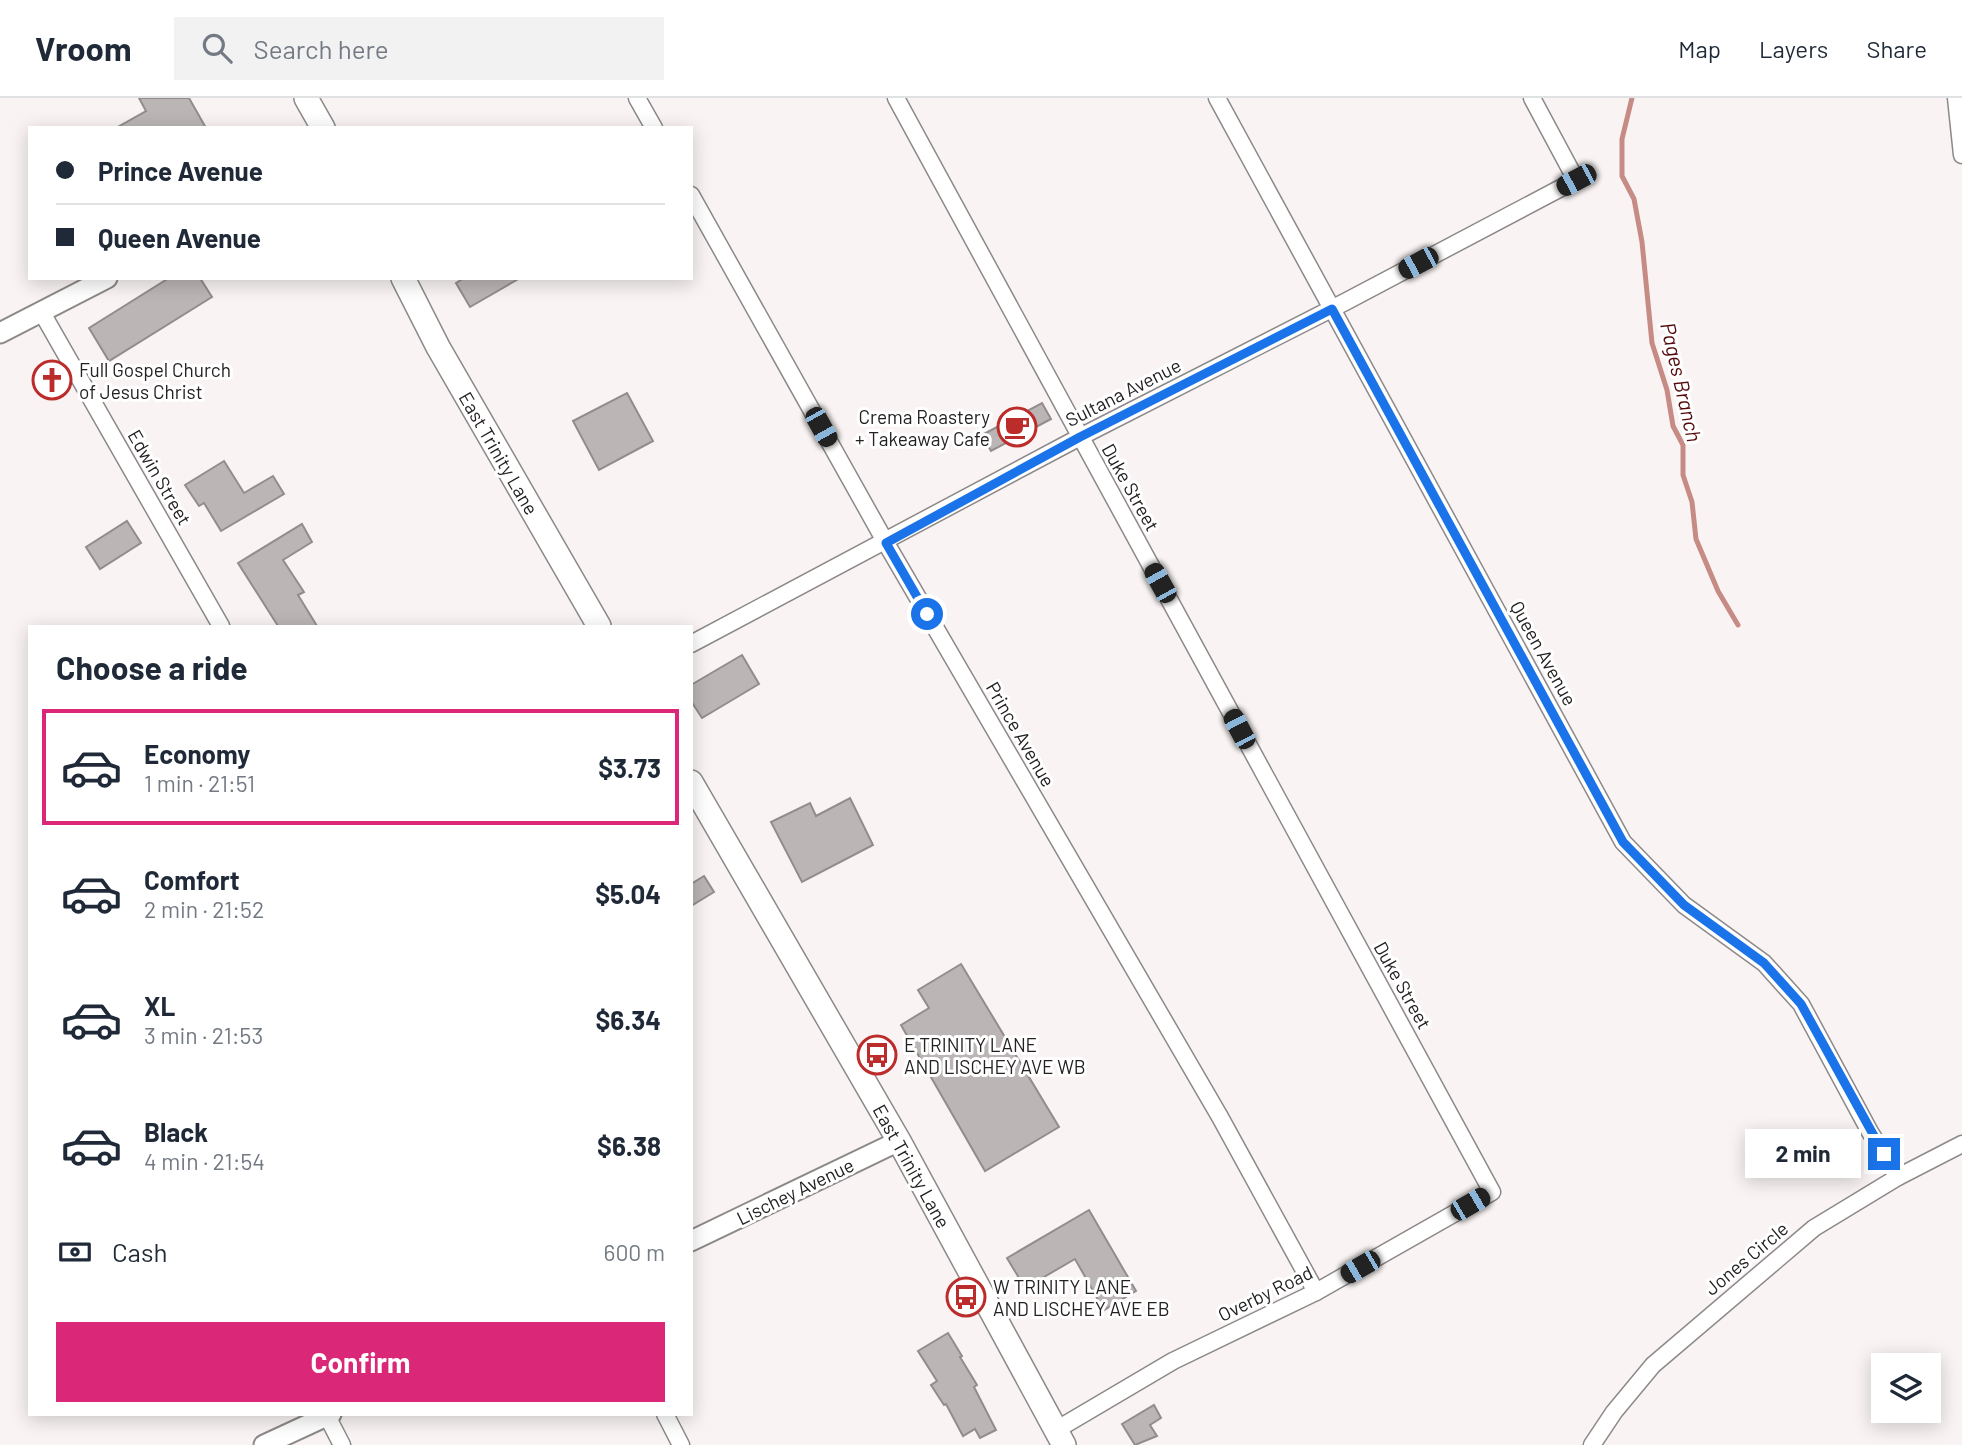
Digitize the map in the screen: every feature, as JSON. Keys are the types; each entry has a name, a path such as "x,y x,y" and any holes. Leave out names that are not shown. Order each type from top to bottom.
{"main road":[{"path":"306,98 322,126"},
{"name":"East Trinity Lane","path":"404,280 438,347 598,625"},
{"name":"East Trinity Lane","path":"693,785 899,1141 1060,1437"}],"street":[{"path":"637,98 652,126"},
{"name":"Duke Street","path":"896,98 1492,1192"},
{"name":"Queen Avenue","path":"1217,98 1623,842 1684,905 1764,963 1801,1004 1870,1132 1898,1177"},
{"name":"Sultana Avenue","path":"693,643 886,543 1080,437 1332,309 1576,180 1532,98"},
{"path":"1956,98 1962,155"},
{"name":"Prince Avenue","path":"693,199 886,543 1220,1117 1316,1292"},
{"path":"0,332 103,280"},
{"name":"Edwin Street","path":"41,312 220,625"},
{"name":"Lischey Avenue","path":"693,1240 899,1141"},
{"name":"Jones Circle","path":"1592,1445 1614,1412 1653,1365 1814,1228 1898,1177 1962,1144"},
{"name":"Overby Road","path":"1060,1437 1173,1361 1316,1292 1492,1192"},
{"path":"264,1445 327,1416"},
{"path":"329,1416 342,1445"},
{"path":"666,1416 681,1445"}],"building":[{"path":"139,98 189,98 205,126 120,126 146,111"},
{"path":"166,280 201,280 212,297 109,361 89,328"},
{"path":"461,280 517,280 470,307 456,283"},
{"path":"627,393 653,441 599,470 573,421"},
{"name":"Crema Roastery + Takeaway Cafe","path":"1042,403 1051,419 991,451 982,435"},
{"path":"224,461 244,493 273,476 284,494 221,531 204,503 199,506 185,485"},
{"path":"127,521 141,543 100,569 86,547"},
{"path":"302,524 312,542 283,560 304,592 298,595 316,625 277,625 238,563"},
{"path":"742,655 759,684 702,718 693,704 693,684"},
{"path":"850,798 873,845 802,882 771,822 810,803 816,816"},
{"path":"704,876 714,892 693,905 693,883"},
{"path":"961,964 1059,1127 985,1171 901,1025 929,1008 918,990"},
{"path":"1089,1210 1136,1291 1104,1310 1075,1259 1025,1288 1007,1258"},
{"path":"948,1333 977,1385 974,1387 996,1430 980,1438 975,1429 963,1436 946,1404 944,1405 931,1385 937,1381 918,1351"},
{"path":"1154,1405 1161,1418 1150,1425 1157,1436 1135,1445 1122,1424"}],"waterway":[{"name":"Pages Branch","path":"1632,98 1622,139 1622,176 1634,199 1642,242 1652,343 1667,390 1673,426 1683,445 1683,475 1692,502 1696,539 1718,591 1738,625"}],"place":[{"name":"Full Gospel Church of Jesus Christ","path":"52,380"},
{"name":"Crema Roastery + Takeaway Cafe","path":"1017,427"},
{"name":"E TRINITY LANE AND LISCHEY AVE WB","path":"877,1055"},
{"name":"W TRINITY LANE AND LISCHEY AVE EB","path":"966,1297"}],"route":[{"path":"927,614 886,543 1080,437 1332,309 1623,842 1684,905 1764,963 1801,1004 1884,1154"}]}
